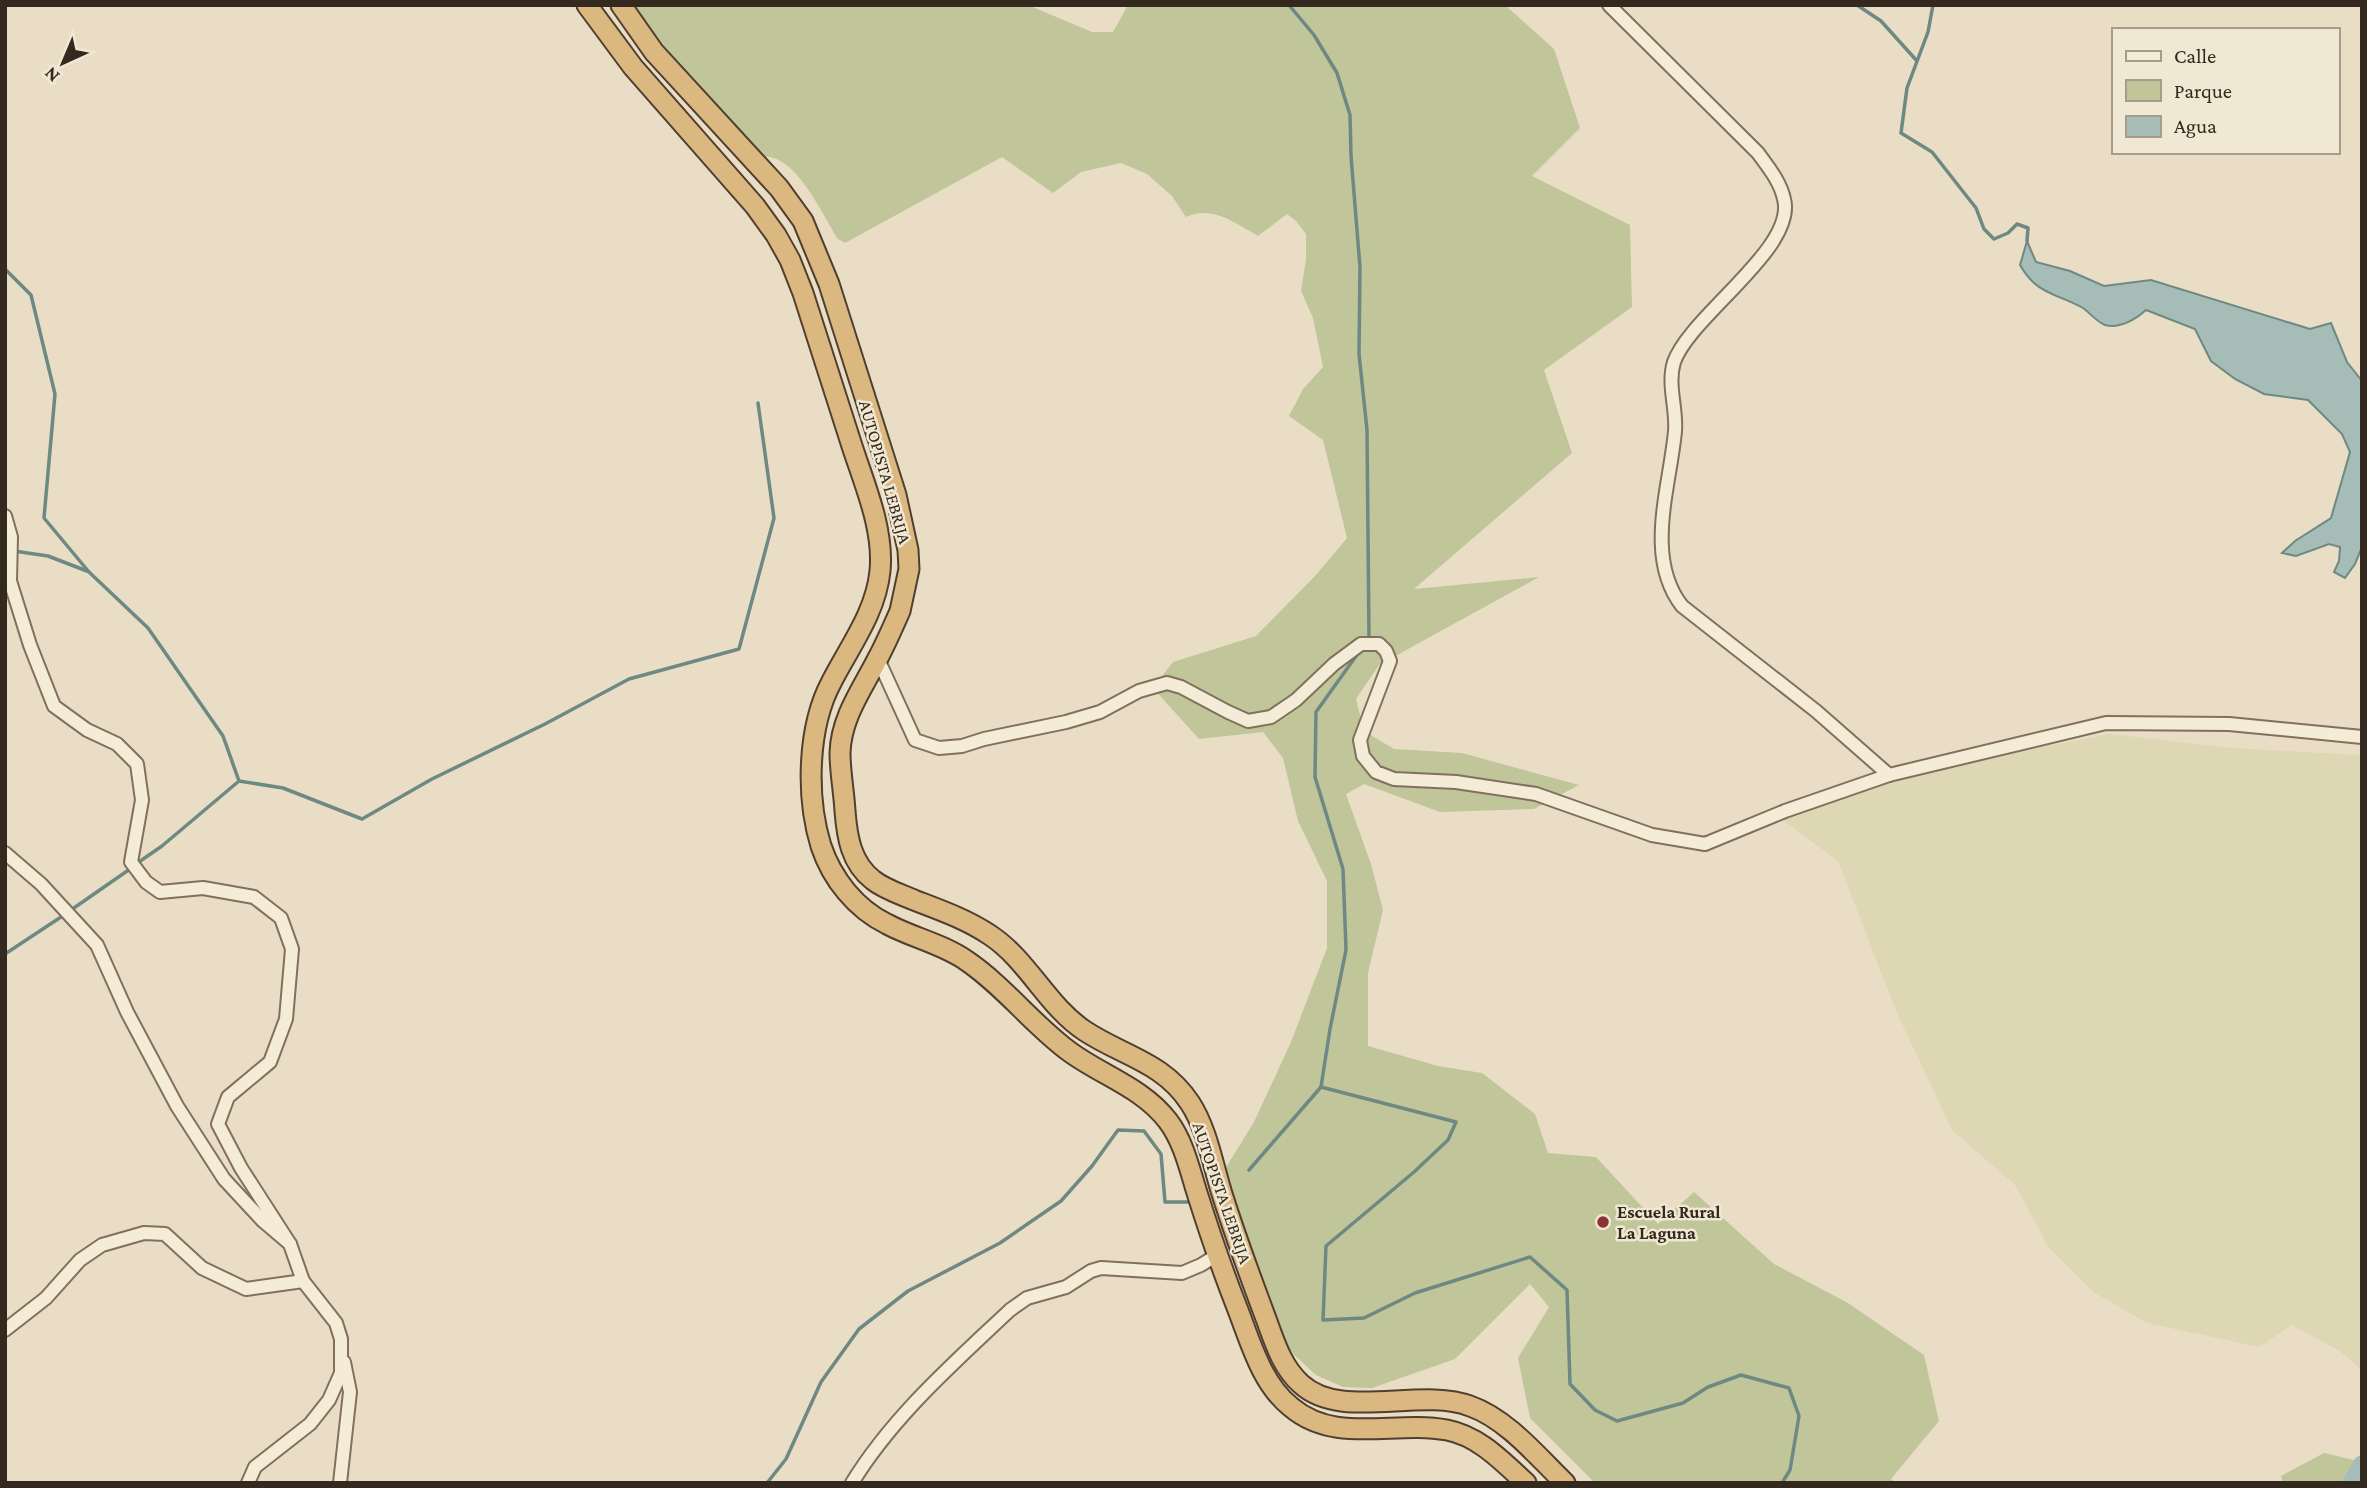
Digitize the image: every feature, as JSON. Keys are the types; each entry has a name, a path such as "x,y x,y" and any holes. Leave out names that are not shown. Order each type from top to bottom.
{"highway":[{"name":"AUTOPISTA LEBRIJA","path":"587,5 633,67 755,206 776,235 790,260 803,293 870,502 880,550 878,584 868,615 829,686 811,746 813,803 821,845 834,876 848,894 884,923 967,961 1070,1052 1124,1083 1157,1109 1171,1124 1184,1151 1217,1255 1255,1356 1269,1384 1286,1404 1304,1418 1323,1426 1343,1429 1448,1430 1466,1436 1482,1446 1526,1483"},
{"name":"AUTOPISTA LEBRIJA","path":"621,5 654,52 779,188 803,221 829,284 895,495 908,550 909,569 900,611 849,712 840,751 848,838 857,863 873,881 896,893 963,919 992,936 1015,955 1067,1016 1085,1031 1144,1060 1180,1089 1192,1106 1202,1130 1235,1234 1277,1349 1287,1369 1302,1385 1320,1397 1343,1402 1446,1400 1469,1405 1496,1421 1565,1483"}],"street":[{"path":"1609,5 1758,153 1777,180 1785,200 1786,214 1781,228 1753,266 1684,344 1674,363 1672,383 1675,429 1662,512 1664,574 1670,591 1682,606 1816,711 1889,775"},
{"path":"5,516 11,537 10,581 30,645 54,706 86,730 117,744 137,764 142,800 131,862 146,882 160,892 203,888 254,897 281,918 292,949 286,1019 270,1062 228,1097 218,1124 241,1168 289,1244 303,1281 336,1323 350,1392 340,1483"},
{"path":"878,659 915,740 939,748 962,746 984,738 1066,722 1100,712 1139,691 1167,684 1181,687 1248,720 1271,717 1296,700 1334,664 1361,644 1378,643 1386,651 1390,661 1360,740 1363,757 1376,772 1394,779 1455,782 1536,794 1652,835 1705,844 1785,811 1889,775 2106,723 2229,724 2362,737"},
{"path":"5,853 41,884 97,945 127,1012 184,1116 224,1179 263,1221 289,1244"},
{"path":"5,1330 46,1298 80,1260 102,1245 144,1233 165,1234 202,1268 246,1289 303,1281"},
{"path":"852,1483 867,1458 916,1400 1010,1310 1027,1298 1066,1287 1091,1271 1101,1268 1182,1273 1217,1255"},
{"path":"248,1483 255,1467 310,1424 329,1400 341,1373 341,1350"}],"shaded area":[{"path":"2110,734 2234,748 2359,755 2362,758 2362,1370 2338,1350 2292,1325 2259,1347 2147,1323 2093,1292 2049,1248 2015,1185 1952,1130 1896,1011 1838,861 1780,818 1943,766"}],"green space":[{"path":"622,5 1028,5 1092,32 1113,32 1128,5 1505,5 1554,49 1580,128 1532,176 1630,225 1632,307 1544,370 1572,453 1414,589 1539,577 1379,665 1356,699 1364,731 1394,749 1462,753 1579,785 1534,809 1440,812 1364,784 1346,794 1371,864 1383,910 1368,973 1368,1046 1438,1066 1482,1073 1535,1114 1548,1153 1596,1157 1658,1224 1694,1192 1774,1264 1848,1303 1924,1355 1939,1421 1891,1479 1896,1483 1595,1483 1530,1418 1518,1358 1549,1307 1530,1284 1455,1359 1372,1388 1343,1387 1316,1375 1291,1352 1274,1325 1225,1169 1254,1122 1291,1042 1327,948 1327,881 1298,821 1283,758 1263,732 1199,739 1153,688 1173,662 1256,636 1315,576 1347,538 1323,440 1289,416 1303,389 1323,367 1313,318 1301,291 1306,260 1306,234 1287,214 1258,236 1214,214 1186,217 1172,196 1147,174 1121,163 1081,172 1053,193 1002,157 845,243 838,239 814,198 793,171 781,161 768,157 755,159"},
{"path":"2324,1453 2362,1462 2362,1483 2283,1483 2281,1476"}],"water":[{"path":"2027,241 2036,262 2070,271 2104,286 2151,280 2310,329 2331,323 2347,362 2362,381 2362,547 2345,578 2334,572 2339,561 2340,547 2329,544 2296,556 2282,553 2295,541 2331,518 2350,452 2342,434 2308,400 2264,394 2235,379 2211,361 2195,329 2146,310 2133,320 2105,325 2083,308 2040,288 2020,265"}],"waterway":[{"path":"1289,5 1314,35 1337,73 1350,115 1360,267 1359,354 1367,430 1369,639"},
{"path":"1857,5 1881,21 1917,61"},
{"path":"1933,5 1928,32 1907,88 1901,133 1932,152 1976,208 1984,229 1994,239 2008,233 2017,224 2028,228 2027,241"},
{"path":"5,269 31,295 55,394 44,518 89,572 148,628 223,736 239,781"},
{"path":"136,864 162,846 239,781 283,788 362,819 432,779 545,724 629,679 739,649 774,518 758,403"},
{"path":"14,551 48,556 87,571"},
{"path":"1249,1170 1321,1087 1346,950 1343,869 1315,777 1316,712 1359,652"},
{"path":"71,910 130,869"},
{"path":"5,954 64,915"},
{"path":"1321,1087 1456,1122 1448,1140 1326,1246 1323,1320 1364,1318 1415,1293 1530,1257 1567,1290 1570,1384 1595,1410 1617,1421 1683,1403 1708,1387 1741,1375 1789,1388 1799,1416 1790,1470 1782,1483"},
{"path":"767,1483 786,1459 821,1382 859,1329 908,1291 1000,1243 1061,1201 1092,1166 1118,1130 1144,1131 1161,1154 1165,1202 1190,1202"},
{"path":"2352,1483 2362,1465"}],"place":[{"name":"Escuela Rural La Laguna","path":"1603,1222"}]}
